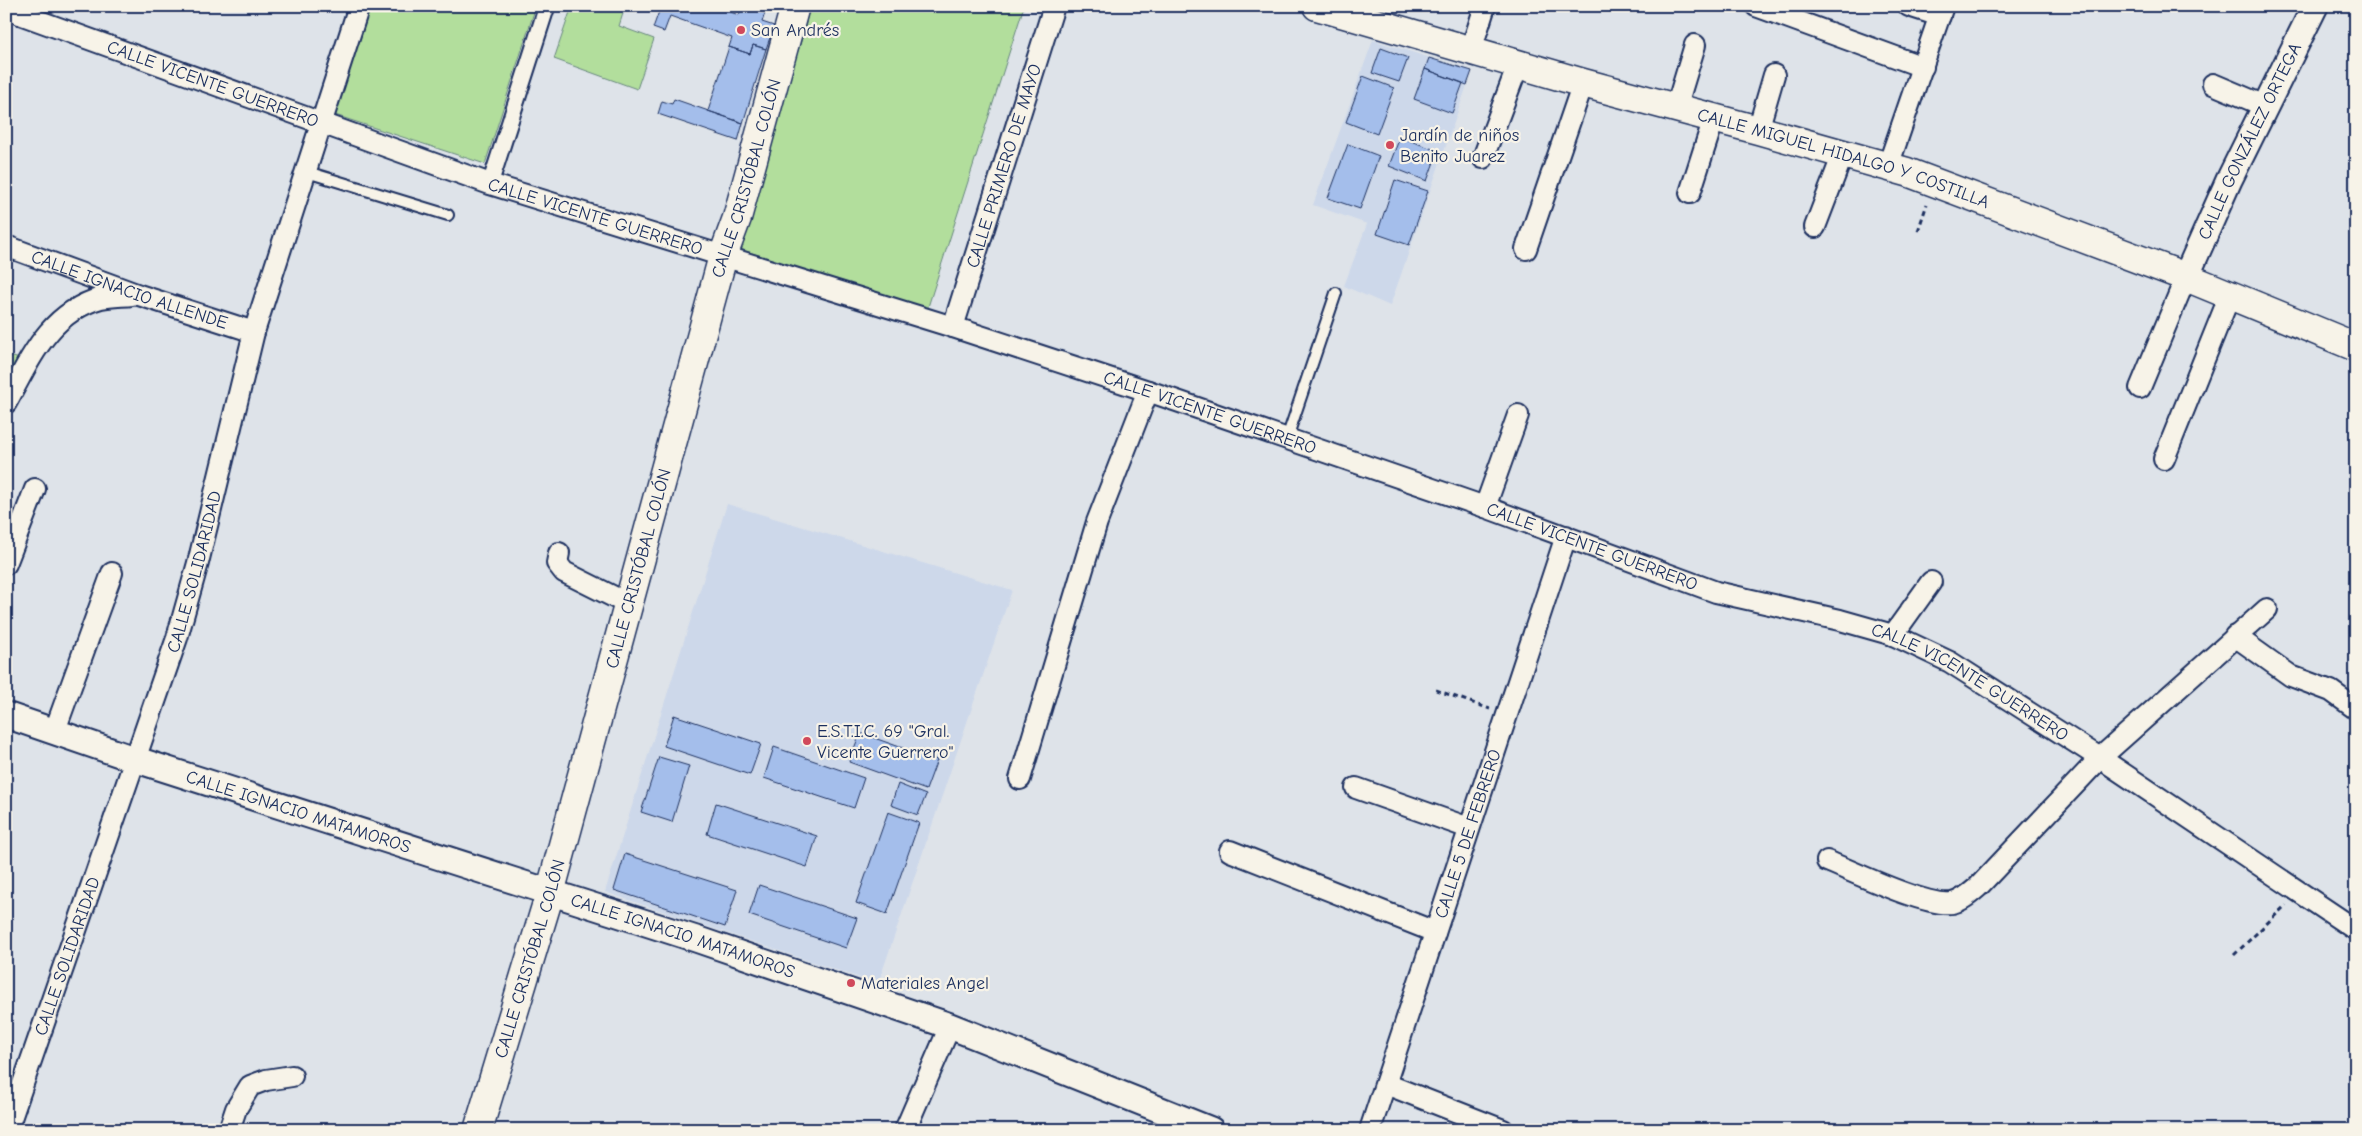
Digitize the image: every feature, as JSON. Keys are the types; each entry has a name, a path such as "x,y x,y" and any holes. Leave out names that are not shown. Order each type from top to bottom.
{"main road":[{"name":"CALLE CRISTÓBAL COLÓN","path":"478,1130 550,893 723,256 739,208 795,6"},
{"name":"CALLE MIGUEL HIDALGO Y COSTILLA","path":"1317,6 1518,65 1888,166 2186,277 2356,347"}],"street":[{"name":"CALLE SOLIDARIDAD","path":"8,1130 177,638 254,332 359,6"},
{"path":"490,184 547,6"},
{"name":"CALLE PRIMERO DE MAYO","path":"953,327 1054,6"},
{"path":"1471,50 1485,6"},
{"path":"1756,6 1923,67"},
{"path":"1888,166 1941,11 1909,6"},
{"name":"CALLE GONZÁLEZ ORTEGA","path":"2186,277 2265,106 2315,6"},
{"name":"CALLE VICENTE GUERRERO","path":"6,9 490,184 953,327 1148,391 1485,507 1716,592 1748,601 1840,620 1893,635 1950,662 2100,758 2356,930"},
{"path":"1676,108 1695,46"},
{"path":"1483,158 1518,65"},
{"path":"1758,130 1774,76"},
{"path":"1526,249 1583,83"},
{"path":"2213,84 2265,106"},
{"path":"1690,193 1714,118"},
{"path":"1815,227 1843,154"},
{"name":"CALLE IGNACIO ALLENDE","path":"6,246 139,295 254,332"},
{"path":"2140,388 2186,277"},
{"path":"6,403 46,333 69,314 103,298 139,295"},
{"path":"2164,459 2230,295"},
{"path":"1020,779 1097,522 1148,391"},
{"path":"1485,507 1518,415"},
{"path":"6,564 35,489"},
{"name":"CALLE 5 DE FEBRERO","path":"1370,1130 1566,536"},
{"path":"559,553 557,563 564,572 628,604"},
{"path":"54,733 112,573"},
{"path":"1893,635 1931,582"},
{"path":"1828,861 1887,887 1941,904 1954,903 1978,887 2100,758 2267,609"},
{"path":"2235,636 2291,676 2331,691 2356,709"},
{"name":"CALLE IGNACIO MATAMOROS","path":"6,715 134,759 696,939 950,1026 1211,1130"},
{"path":"1356,788 1469,828"},
{"path":"1230,851 1435,932"},
{"path":"905,1130 950,1026"},
{"path":"229,1130 236,1110 250,1086 266,1080 292,1076"},
{"path":"1386,1084 1504,1130"}],"lane":[{"path":"307,172 448,215"},
{"path":"1287,438 1336,293"}],"path":[{"path":"1918,231 1935,182"},
{"path":"1436,690 1506,714"},
{"path":"2234,955 2300,892"}],"shaded area":[{"name":"Jardín de niños Benito Juarez","path":"1373,40 1472,71 1390,306 1344,286 1367,224 1313,205"},
{"name":"E.S.T.I.C. 69 \"Gral. Vicente Guerrero\"","path":"727,504 1012,590 878,984 605,892"}],"green space":[{"path":"367,6 536,6 485,164 332,114"},
{"path":"572,6 625,7 619,26 654,39 637,89 554,59"},
{"path":"809,6 1024,6 927,310 734,247 805,29"},
{"path":"6,355 20,359 6,384"}],"building":[{"name":"San Andrés","path":"661,6 713,6 739,15 742,6 746,6 765,13 762,22 774,26 766,49 753,45 750,54 729,47 732,38 670,16 664,32 653,28"},
{"path":"753,45 766,49 743,123 708,111 729,47 750,54"},
{"path":"1381,48 1408,58 1399,82 1372,73"},
{"path":"1429,58 1472,71 1467,85 1425,69"},
{"path":"1425,69 1463,83 1452,113 1414,99"},
{"path":"1363,76 1394,88 1377,134 1346,122"},
{"path":"674,99 743,123 738,141 658,114 662,101 672,104"},
{"path":"1400,137 1438,151 1427,181 1389,166"},
{"path":"1348,144 1379,156 1360,209 1328,198"},
{"path":"1395,180 1428,191 1409,245 1377,234"},
{"path":"674,715 761,744 750,775 664,746"},
{"path":"860,733 937,760 926,790 849,762"},
{"path":"774,747 864,778 854,808 764,778"},
{"path":"659,757 689,766 672,822 641,812"},
{"path":"898,784 926,795 918,815 891,805"},
{"path":"716,803 817,836 807,867 707,834"},
{"path":"888,812 919,823 887,914 856,903"},
{"path":"625,854 737,890 725,927 614,890"},
{"path":"759,885 857,918 846,948 749,915"}],"place":[{"name":"San Andrés","path":"741,30"},
{"name":"Jardín de niños Benito Juarez","path":"1390,145"},
{"name":"E.S.T.I.C. 69 \"Gral. Vicente Guerrero\"","path":"807,741"},
{"name":"Materiales Angel","path":"851,983"}]}
